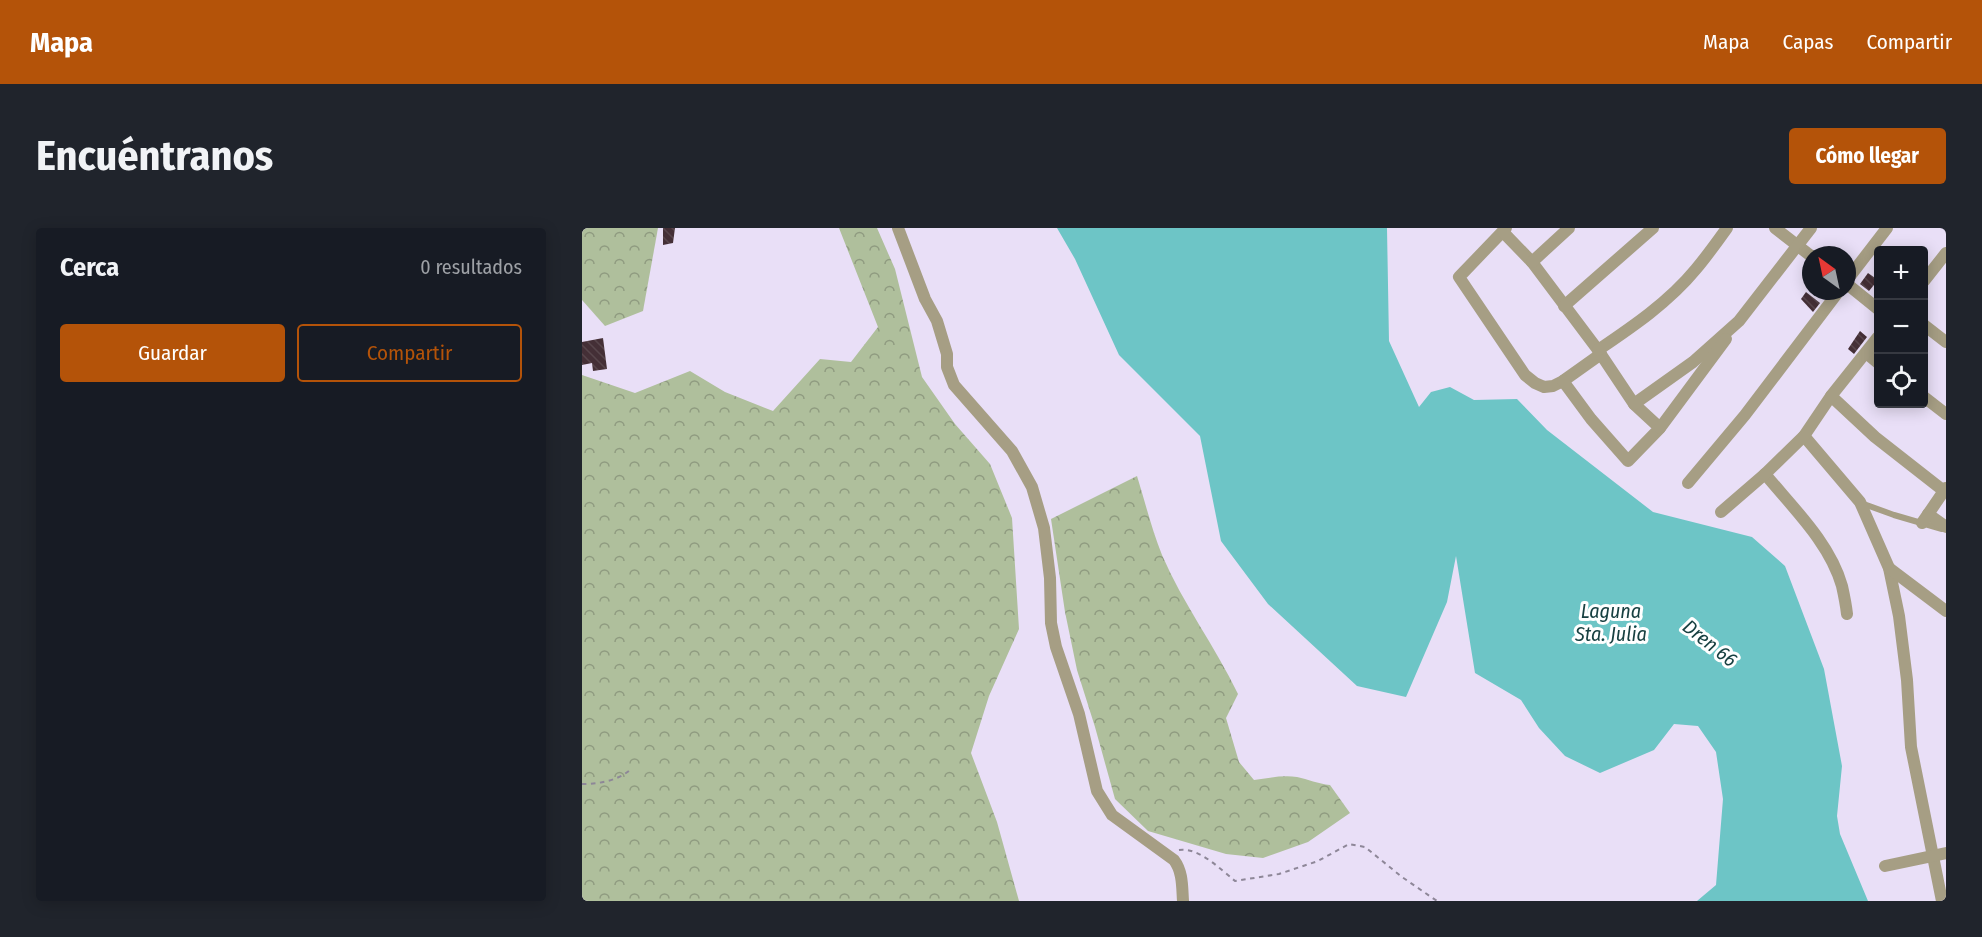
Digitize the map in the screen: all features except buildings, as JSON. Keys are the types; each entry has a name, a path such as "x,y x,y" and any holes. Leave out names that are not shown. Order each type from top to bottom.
{"street":[{"path":"898,228 937,321 947,354 947,366 954,385 1019,460 1032,487 1044,528 1050,578 1051,623 1056,647 1078,714 1097,791 1112,815 1165,852 1179,867 1183,901"},
{"path":"1532,262 1569,228"},
{"path":"1564,306 1653,228"},
{"path":"1660,428 1634,404 1599,352 1532,262 1505,230 1459,277 1525,375 1544,387 1553,386 1563,381 1599,352 1659,305 1695,271 1727,228"},
{"path":"1775,228 1802,249"},
{"path":"1563,381 1591,419 1628,461 1660,428 1811,228"},
{"path":"1856,270 1887,228"},
{"path":"1928,276 1944,260"},
{"path":"1856,290 1874,306"},
{"path":"1688,483 1745,415 1832,300"},
{"path":"1634,404 1693,362 1739,321"},
{"path":"1928,329 1946,342"},
{"path":"1721,512 1804,436 1831,396 1874,343"},
{"path":"1866,353 1874,360"},
{"path":"1831,396 1875,436 1945,490 1925,518 1946,528"},
{"path":"1928,401 1946,414"},
{"path":"1804,436 1860,502 1889,568 1899,616 1907,680 1911,747 1942,901"},
{"path":"1765,474 1807,525 1830,558 1842,586 1847,614"},
{"path":"1889,568 1946,611"},
{"path":"1885,866 1946,853"}],"lane":[{"path":"1860,502 1925,518"}],"path":[{"path":"582,784 594,784 622,777 630,770"},
{"path":"1165,852 1187,849 1211,862 1235,881 1279,873 1318,861 1349,844 1357,845 1365,847 1402,877 1437,901"}],"green space":[{"path":"582,228 658,228 643,311 605,326 582,300"},
{"path":"839,228 877,228 895,269 922,377 955,424 990,464 1012,518 1019,629 989,696 971,753 997,822 1019,901 582,901 582,375 635,393 690,371 725,392 773,411 820,359 851,362 878,327"},
{"path":"1137,476 1155,536 1170,573 1238,694 1226,718 1239,762 1254,780 1292,776 1330,785 1350,813 1308,842 1263,858 1226,854 1148,831 1115,799 1077,670 1065,612 1051,519"}],"water":[{"path":"1057,228 1387,228 1389,341 1419,407 1431,392 1450,387 1474,400 1517,399 1547,430 1653,512 1752,537 1785,566 1824,669 1842,766 1837,816 1840,834 1868,901 1697,901 1716,885 1723,799 1716,752 1698,726 1674,724 1654,750 1600,773 1565,756 1539,728 1521,700 1475,673 1456,556 1447,602 1406,697 1357,686 1268,604 1221,541 1200,436 1119,355 1075,259"}],"water label":[{"name":"Laguna Sta. Julia","path":"1611,622"},
{"name":"Dren 66","path":"1710,643"}]}
